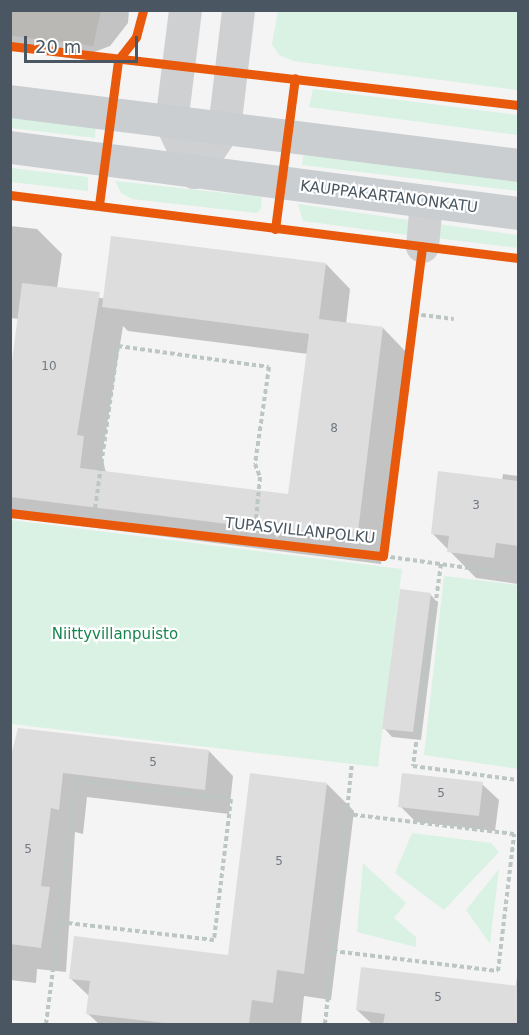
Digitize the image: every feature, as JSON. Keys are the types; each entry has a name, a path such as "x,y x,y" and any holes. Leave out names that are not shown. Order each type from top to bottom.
{"main road":[{"path":"10,101 519,165"},
{"name":"KAUPPAKARTANONKATU","path":"10,147 519,213"}],"street":[{"path":"184,10 171,122 194,172"},
{"path":"194,172 224,128 238,10"},
{"path":"422,246 426,201"}],"path":[{"path":"412,326 415,303"},
{"path":"414,314 454,319"},
{"path":"93,523 118,346 269,367 255,464 260,477 254,541"},
{"path":"82,521 105,524"},
{"path":"384,556 519,575"},
{"path":"441,564 412,766 519,780"},
{"path":"325,1024 352,764"},
{"path":"46,1024 76,780 231,799 214,940 59,922"},
{"path":"333,951 498,971 514,834 347,814"}],"shaded area":[{"path":"11,10 101,11 93,46 11,36"}],"green space":[{"path":"278,11 518,11 518,90 293,61 279,55 272,44"},
{"path":"313,89 518,115 518,135 309,107"},
{"path":"11,108 96,119 95,138 11,128"},
{"path":"304,147 518,174 518,191 302,165"},
{"path":"11,168 88,177 88,191 11,182"},
{"path":"115,181 262,197 261,209 257,213 132,199 121,193"},
{"path":"298,204 409,220 407,235 303,221"},
{"path":"438,224 518,235 518,248 436,238"},
{"name":"Niittyvillanpuisto","path":"11,520 402,569 378,767 11,724"},
{"path":"444,576 518,585 518,769 424,755"},
{"path":"412,833 491,843 499,852 444,910 395,873"},
{"path":"363,863 406,903 394,918 416,937 416,947 357,932"},
{"path":"499,869 490,944 466,910"}],"building":[{"path":"111,236 326,263 319,319 383,327 357,540 10,497 10,377 22,283 100,292 77,435 84,436 80,468 288,494 309,334 102,307"},
{"path":"438,471 519,481 519,546 496,543 494,558 447,552 449,536 431,534"},
{"path":"400,589 431,593 413,732 382,729"},
{"path":"18,728 209,750 205,790 63,773 59,810 51,808 41,886 50,887 41,948 10,944 10,759"},
{"path":"250,773 327,783 304,974 277,970 273,1003 252,1000 249,1024 174,1024 86,1014 90,981 69,979 74,936 228,955"},
{"path":"402,773 483,782 479,816 398,807"},
{"path":"361,967 519,986 519,1024 383,1024 385,1014 356,1010"}],"cycle path":[{"path":"99,205 118,60 136,37 143,10"},
{"path":"10,46 518,105"},
{"path":"275,229 295,78"},
{"path":"10,195 518,258"},
{"name":"TUPASVILLANPOLKU","path":"10,513 383,556 422,246"}]}
